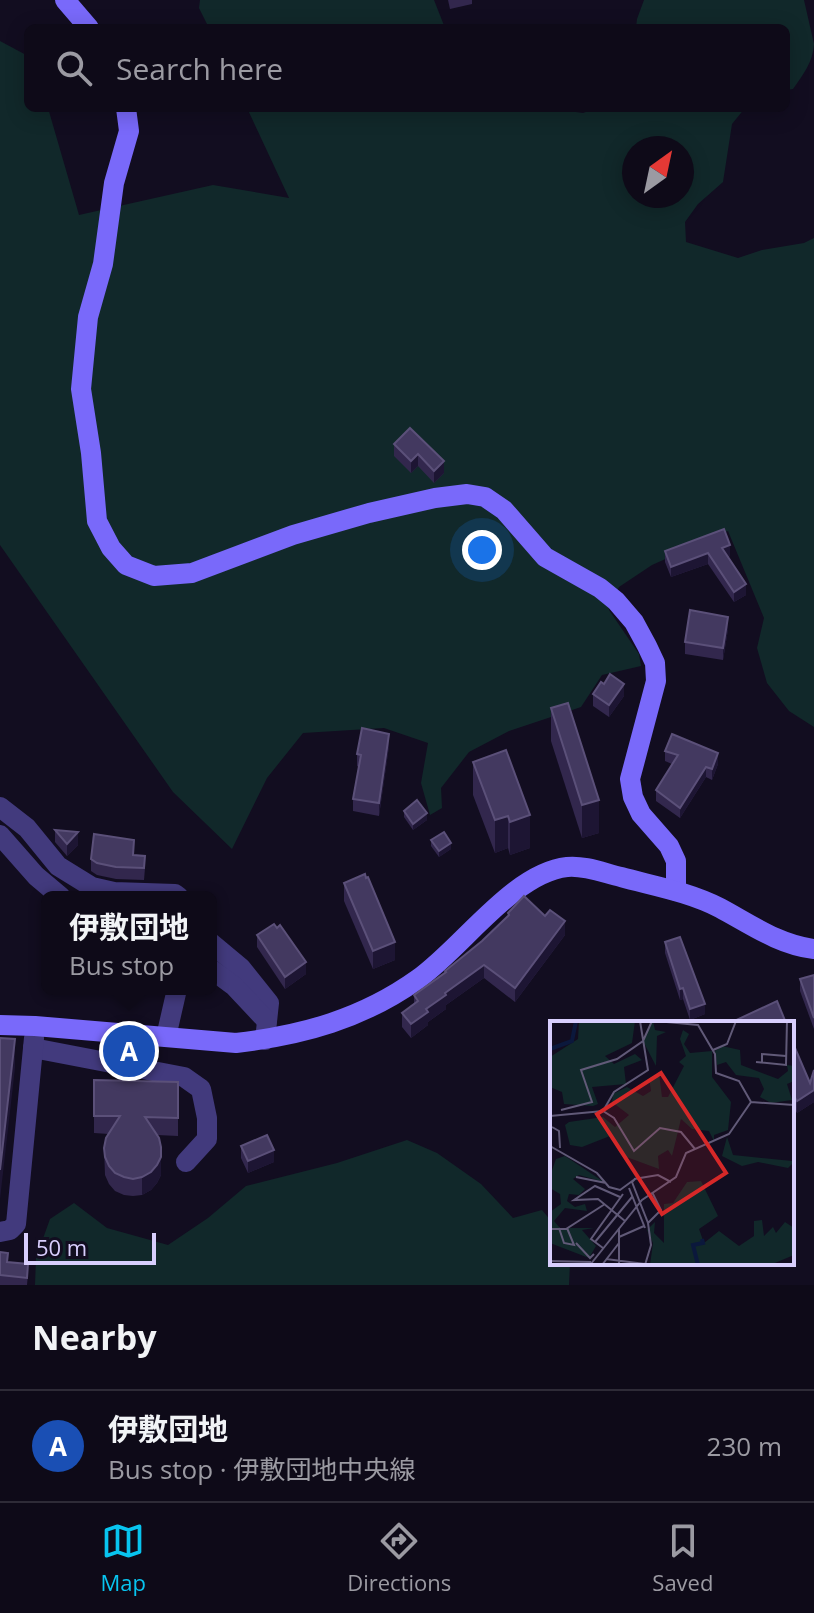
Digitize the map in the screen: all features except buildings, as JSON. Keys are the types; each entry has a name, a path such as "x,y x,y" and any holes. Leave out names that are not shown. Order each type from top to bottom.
{"street":[{"path":"65,0 86,24"},
{"path":"127,112 129,131 114,183 103,264 88,317 81,389 97,521 111,548 126,565 154,576 192,573 293,535 369,513 435,498 467,494 485,497 504,510 545,557 600,588 616,601 634,622 647,646 655,663 656,681 630,779 633,797 641,814 669,846 676,861 676,891"},
{"path":"0,807 27,828 58,866 92,887 110,891"},
{"path":"0,835 36,876 54,891"},
{"path":"0,1025 236,1043 266,1030 339,1022 390,998 443,960 512,893 531,880 570,866 676,891 718,907 775,938 814,949"},
{"path":"217,948 241,968 269,1003 266,1030"},
{"path":"217,973 234,986 266,1030"},
{"path":"166,1037 176,995"},
{"path":"0,1232 10,1230 16,1224 35,1026"},
{"path":"33,1048 184,1077 201,1089 207,1118 207,1139 186,1162"}],"green space":[{"path":"200,0 434,0 443,24 207,24 199,8"},
{"path":"644,0 804,0 814,44 812,57 790,89 790,24 636,24"},
{"path":"0,41 24,54 24,112 49,112 79,215 213,185 289,198 249,112 742,112 732,124 723,182 698,204 685,222 686,242 738,258 814,238 814,727 789,711 767,683 757,648 764,618 728,531 652,565 619,587 609,610 639,654 641,666 602,675 581,707 509,731 469,752 441,788 442,808 430,815 421,783 428,743 384,728 303,733 267,778 232,849 173,792 0,545"},
{"path":"407,1140 437,1153 481,1184 513,1218 542,1210 550,1220 550,1265 570,1265 569,1285 35,1285 36,1258 50,1219 74,1203 107,1228 168,1245 208,1218 246,1186 337,1163"}],"place":[{"name":"伊敷団地","path":"129,1051"}]}
